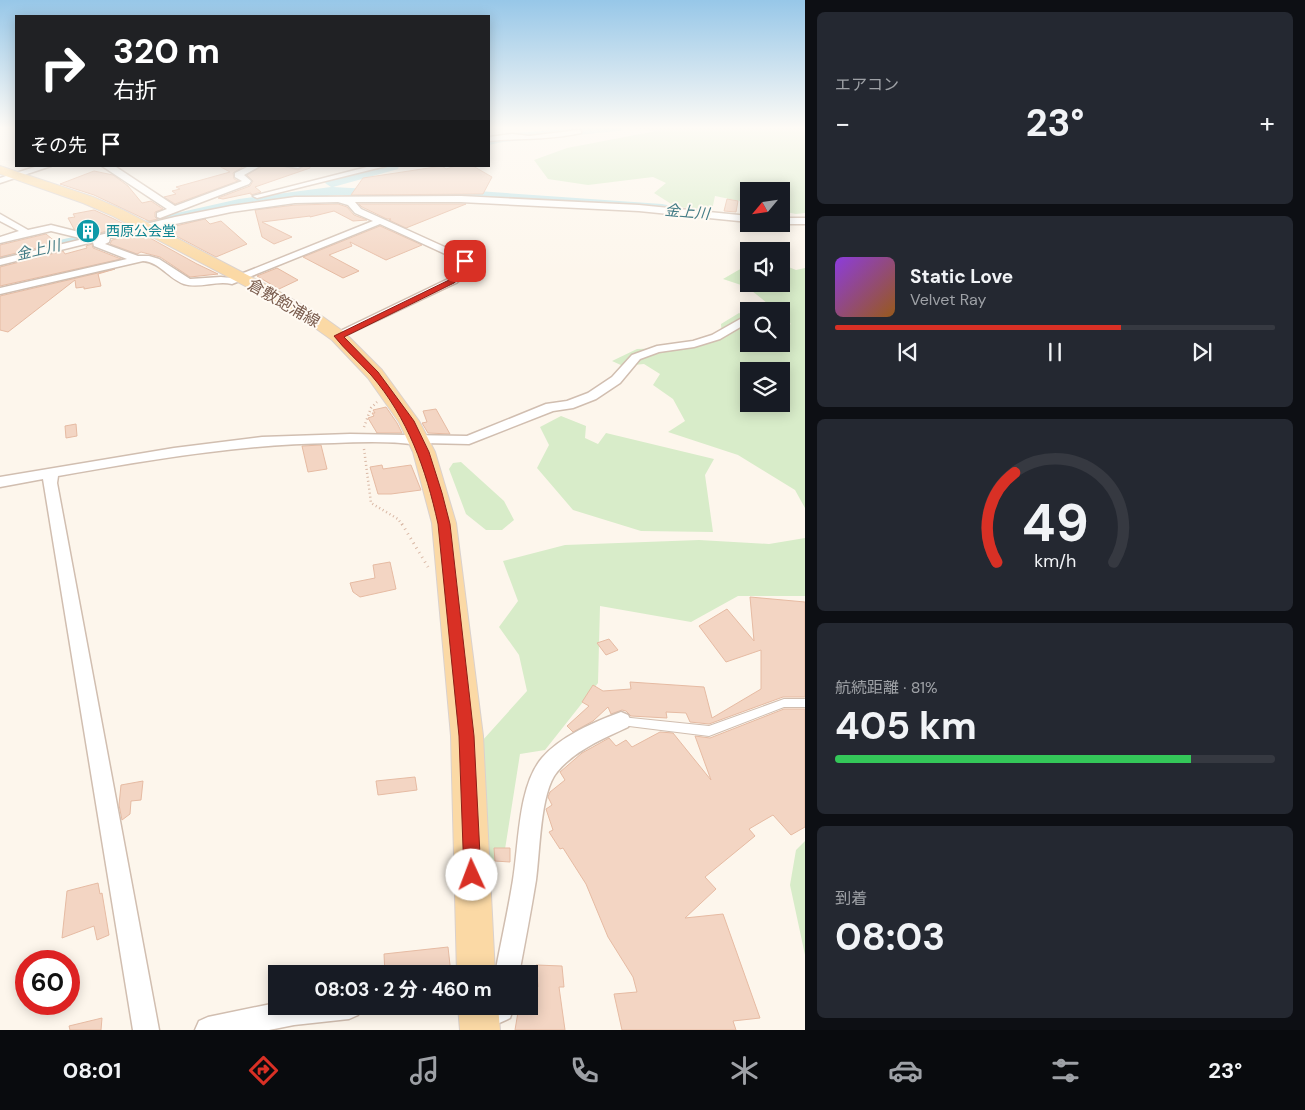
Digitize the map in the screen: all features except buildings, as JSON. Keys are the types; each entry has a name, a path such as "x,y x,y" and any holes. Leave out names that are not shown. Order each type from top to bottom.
{"main road":[{"name":"倉敷飽浦線","path":"19,176 88,200 143,224 292,305 338,336 375,374 409,421 434,484 444,524 466,736 476,965"}],"street":[{"path":"0,181 19,176"},
{"path":"124,176 148,194 175,210"},
{"path":"238,176 248,181 97,244 137,258 155,259 171,274 191,283 222,278 232,281 381,221"},
{"path":"143,224 345,176"},
{"path":"0,256 143,224 295,200 461,199 630,207 740,218"},
{"path":"320,200 351,203 358,211 457,256 466,264 461,274 452,282 338,336"},
{"path":"0,217 24,230 24,233"},
{"path":"790,220 805,221"},
{"path":"0,240 51,228 84,236"},
{"path":"0,262 124,233"},
{"path":"0,291 137,258"},
{"path":"0,482 276,439 469,440 551,408 570,405 592,396 616,380 636,357 656,349 694,344 716,337 740,322"},
{"path":"51,473 50,483 146,1030"},
{"path":"509,965 542,774 558,757 586,738 620,721"},
{"path":"208,1030 280,1015"}],"lane":[{"path":"620,721 709,732 784,703 805,703"}],"path":[{"path":"388,391 371,408 364,423 371,503 398,519 411,536 430,570"}],"green space":[{"path":"546,176 805,176 805,213 790,213 790,182 740,182 740,201 715,196 712,210 676,207 654,193 666,183 653,177 588,185 548,179"},
{"path":"790,268 796,270 805,268 805,508 795,490 738,455 668,432 685,421 673,399 653,385 660,374 644,364 623,366 612,361 637,349 697,347 722,338 721,324 739,313 740,352 790,352 790,302 766,302 753,292 790,292"},
{"path":"740,269 740,285 723,279"},
{"path":"561,416 586,426 585,438 598,444 606,433 714,459 705,475 713,532 641,531 573,510 537,468 549,445 540,427"},
{"path":"461,462 504,501 514,520 502,530 486,530 466,514 449,469 453,463"},
{"path":"805,538 805,596 738,596 691,622 600,606 598,683 545,750 520,754 503,862 489,860 482,741 527,691 519,655 499,627 518,601 503,561 565,545 699,540 769,544"},
{"path":"805,841 805,955 790,885 796,850"}],"waterway":[{"path":"332,183 357,176"},
{"name":"金上川","path":"151,223 217,207 307,193 351,191 387,194"},
{"name":"金上川","path":"435,192 662,208"},
{"name":"金上川","path":"0,259 124,230"}],"place":[{"name":"西原公会堂","path":"88,231"}],"route":[{"path":"465,261 466,266 461,274 452,282 338,336 375,374 409,421 424,452 437,493 444,524 466,736 472,875"}]}
